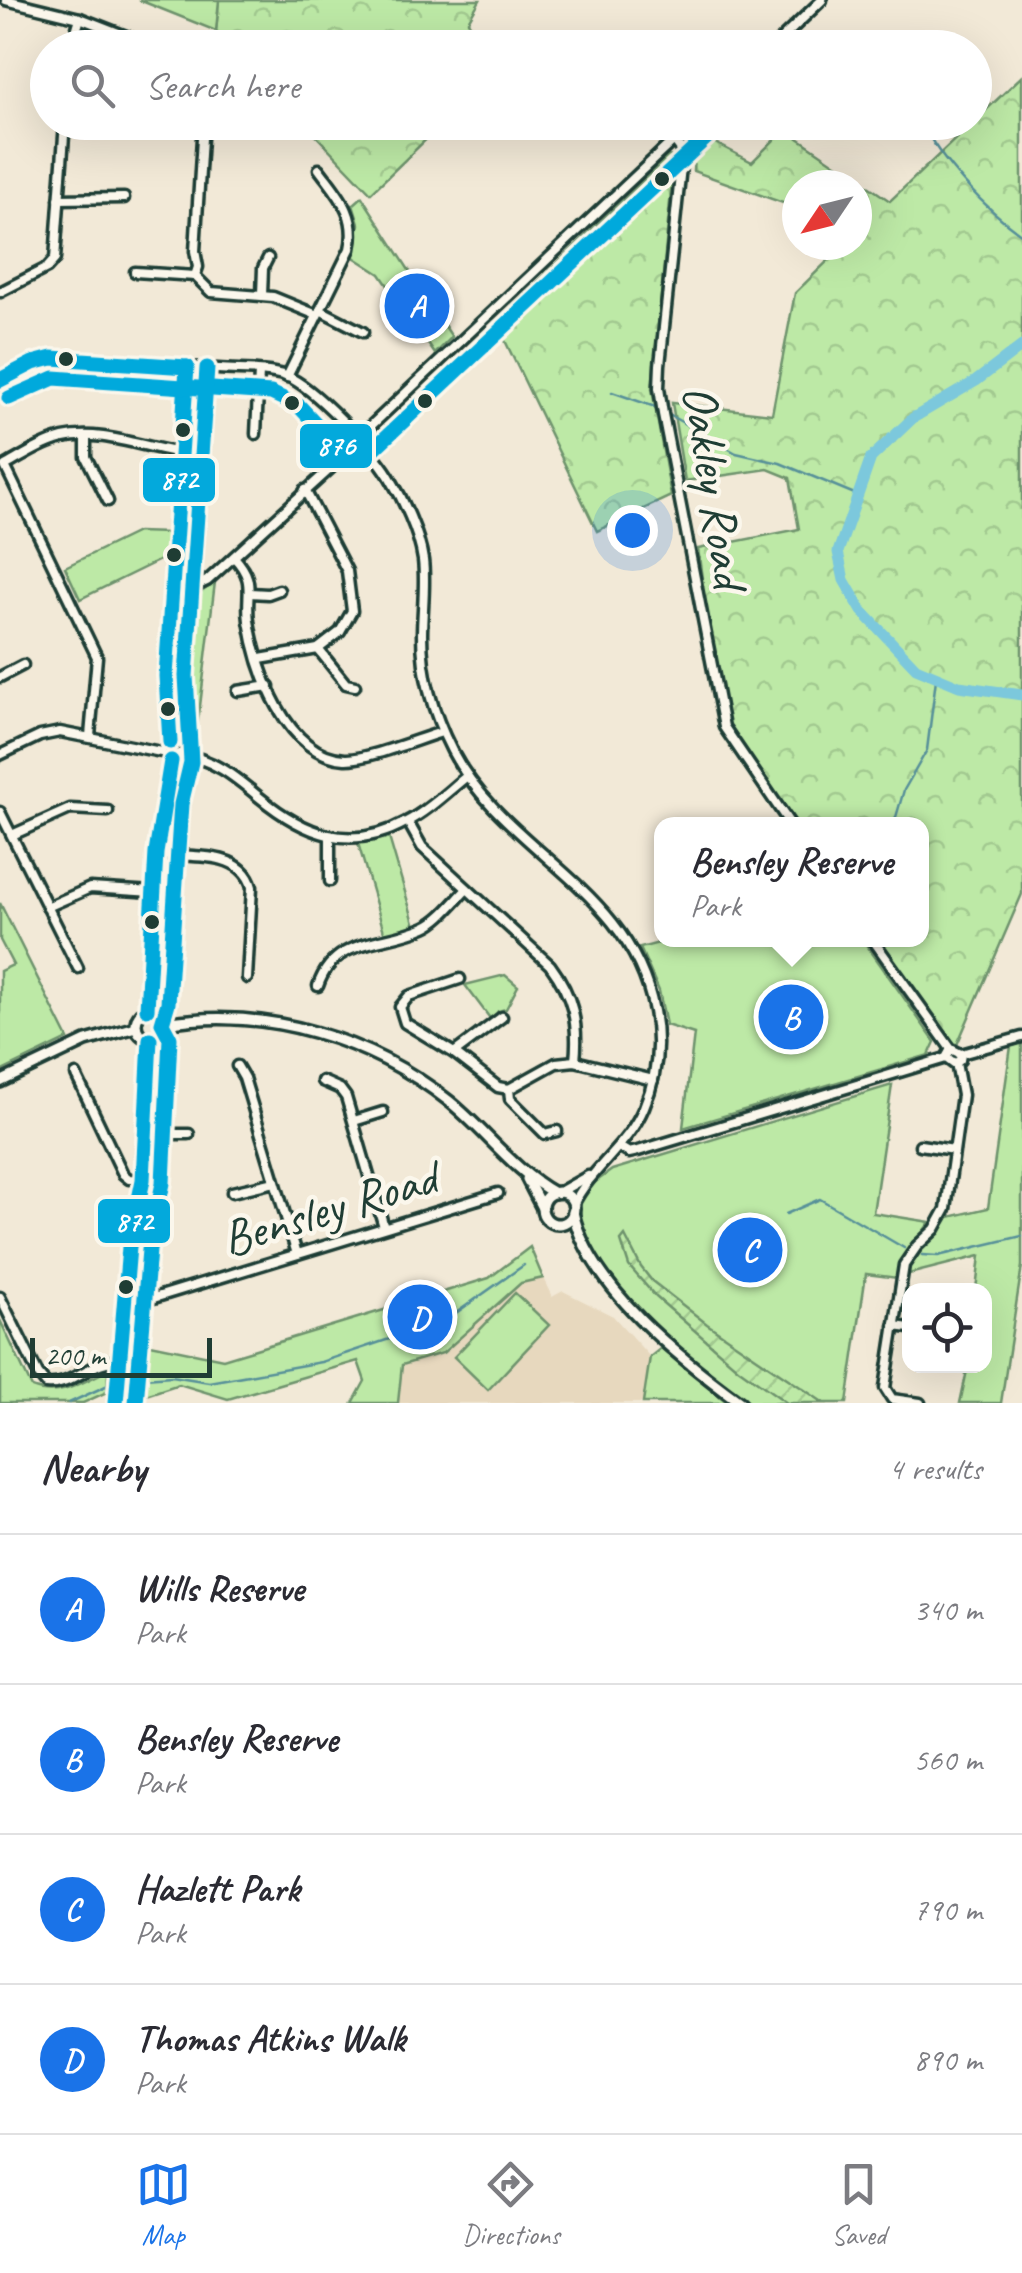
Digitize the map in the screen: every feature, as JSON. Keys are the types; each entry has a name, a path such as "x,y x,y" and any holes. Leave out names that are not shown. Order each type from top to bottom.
{"main road":[{"path":"148,1009 159,1011 166,1023 162,1034 150,1039 136,1027 138,1016 148,1009"},
{"path":"166,1023 200,1019 258,1021 301,1029 350,1044 425,1083 522,1170 567,1196 583,1246"},
{"path":"0,1082 86,1041 136,1027"},
{"path":"522,1170 546,1218 583,1246 614,1288 659,1334 741,1403"},
{"path":"542,1208 547,1197 556,1193"},
{"path":"557,1224 569,1219 573,1208"}],"street":[{"path":"6,0 80,18 111,30"},
{"path":"791,30 822,0"},
{"path":"77,30 80,18"},
{"path":"0,292 52,264 63,140"},
{"path":"195,276 202,140"},
{"path":"358,439 674,140"},
{"name":"Oakley Road","path":"674,140 680,148 682,166 660,365 663,414 724,727 785,817"},
{"path":"288,376 354,233 348,210 319,169"},
{"path":"58,199 124,198"},
{"path":"262,295 268,258"},
{"path":"135,272 195,276 211,292 262,295 363,332"},
{"path":"0,380 52,358 288,376 310,390 387,472 420,545 424,574 424,668 442,732 467,776 493,806 604,910 626,940 654,1012 657,1046 653,1080 642,1112 620,1147 592,1174 556,1193"},
{"path":"170,742 165,700 187,367"},
{"path":"256,434 259,372"},
{"path":"90,736 97,657 5,466 52,441 86,438 128,441 182,453"},
{"path":"86,438 86,457 108,501"},
{"path":"172,590 201,585 331,468"},
{"path":"260,658 318,650 349,621 347,571 304,490"},
{"path":"179,494 192,495"},
{"path":"234,557 246,570 250,626 269,686 278,710 298,736 331,756 348,760 442,732"},
{"path":"250,593 278,590"},
{"path":"318,650 346,684 355,686"},
{"path":"0,677 24,665"},
{"path":"238,691 269,686"},
{"path":"0,755 50,733 90,736 161,752"},
{"path":"148,1009 161,801 175,758 178,746 170,742 163,745 165,759 175,758 218,766 289,822 330,836 364,836 408,822 467,776"},
{"path":"12,835 70,809 108,811"},
{"path":"0,812 78,968"},
{"path":"408,822 422,847 561,979 576,1018 576,1061"},
{"path":"330,836 330,881"},
{"path":"156,855 226,860 246,873 252,887 247,978"},
{"path":"46,907 90,888 154,892"},
{"path":"318,986 324,968 340,953 427,926 467,889"},
{"path":"878,947 949,1054 958,1059 1022,1037"},
{"path":"460,979 410,996 400,1007 405,1023 454,1052 498,1087 509,1089 532,1073 556,1063 576,1061 653,1080"},
{"path":"454,1052 502,1017"},
{"path":"116,1403 129,1247 143,1180 150,1039"},
{"path":"153,1176 162,1054"},
{"path":"620,1147 629,1153 638,1151 949,1054"},
{"path":"920,1403 892,1399 886,1392 907,1258 936,1229 946,1209 962,1095 958,1059"},
{"path":"237,1066 244,1078 297,1254"},
{"path":"76,1076 123,1174 143,1180"},
{"path":"322,1081 340,1090 354,1121 384,1228"},
{"path":"509,1089 513,1102 545,1134 557,1130"},
{"path":"354,1121 383,1112"},
{"path":"146,1136 188,1134"},
{"path":"920,1145 954,1150"},
{"path":"573,1208 592,1174"},
{"path":"232,1192 275,1182"},
{"name":"Bensley Road","path":"123,1298 146,1300 498,1194"},
{"path":"0,1297 43,1381 58,1384 108,1360 119,1362"},
{"path":"894,1326 902,1327"}],"shaded area":[{"path":"533,1278 543,1278 552,1297 563,1291 613,1316 650,1357 643,1403 398,1403 402,1365 443,1353 514,1289"}],"green space":[{"path":"139,0 219,0 214,30"},
{"path":"219,0 480,0 468,21 474,30 216,30"},
{"path":"1022,76 1022,894 956,1047 881,947 929,947 929,817 789,817 728,729 699,587 703,586 698,549 799,529 790,478 768,469 685,481 672,403 772,414 795,293 829,260 872,260 872,189 890,201 954,140 992,140 992,104"},
{"path":"320,140 426,140 371,193"},
{"path":"695,140 710,140 752,162 774,140 801,140 845,170 782,170 782,203 693,171"},
{"path":"668,156 674,157 652,389 671,496 597,531 496,322"},
{"path":"362,197 452,337 435,354 380,274 352,256 359,224 353,205"},
{"path":"137,532 168,533 166,557 80,599 65,567"},
{"path":"215,582 191,753 174,737 178,595 200,593"},
{"path":"388,834 415,926 385,935 358,843"},
{"path":"0,903 68,1039 0,1072 0,971 13,965 0,940"},
{"path":"654,944 868,947 935,1042 929,1055 683,1128 694,1034 666,1025 659,991 640,948"},
{"path":"505,975 518,986 506,1009 498,1011 492,1021 465,985"},
{"path":"1022,1042 1022,1266 1001,1403 960,1403 966,1373 992,1373 992,1283 977,1283 980,1256 905,1275 949,1217 988,1208 1011,1046"},
{"path":"892,1085 873,1213 930,1222 905,1257 897,1278 866,1274 847,1403 749,1403 670,1342 600,1266 578,1226 579,1199 583,1191 612,1170"},
{"path":"625,1236 652,1281 707,1324 824,1403 787,1403 738,1368 656,1297 629,1266 621,1241"},
{"path":"530,1247 543,1278 521,1283 443,1353 402,1365 398,1403 353,1403 365,1381 358,1361 228,1399 179,1384 143,1396 146,1343 223,1359 489,1278"},
{"path":"515,1293 549,1325 488,1390 454,1357"},
{"path":"0,1320 32,1388 61,1390 108,1370 107,1392 83,1403 0,1403"},
{"path":"661,1348 728,1403 643,1403 650,1357"}],"waterway":[{"path":"932,140 966,184 1022,235"},
{"path":"1022,346 976,381 913,418 871,458 838,552 844,580 862,611 916,668 959,686 1022,695"},
{"path":"612,392 658,408"},
{"path":"664,412 736,453 780,463 857,495"},
{"path":"896,817 904,790 927,750 936,679"},
{"path":"786,1214 820,1199 904,1248"},
{"path":"922,1255 938,1256 1022,1236"},
{"path":"130,1379 172,1376 209,1382 321,1362 446,1320 524,1265"},
{"path":"69,1403 108,1385"}],"transit line":[{"name":"876","path":"9,398 54,378 271,393 299,406 345,455 364,458 704,140"},
{"name":"872","path":"0,380 52,358 187,367"},
{"name":"872","path":"170,742 166,676 187,367"},
{"name":"876","path":"136,1403 149,1250 163,1183 170,1038 162,1023 168,1003 181,804 191,762 186,676 207,368"},
{"name":"872","path":"147,1009 156,853 171,761"},
{"name":"872","path":"116,1403 129,1247 143,1180 150,1039"}],"place":[{"name":"Wills Reserve","path":"417,306"},
{"name":"Bensley Reserve","path":"791,1017"},
{"name":"Hazlett Park","path":"750,1250"},
{"name":"Thomas Atkins Walk","path":"420,1317"}]}
